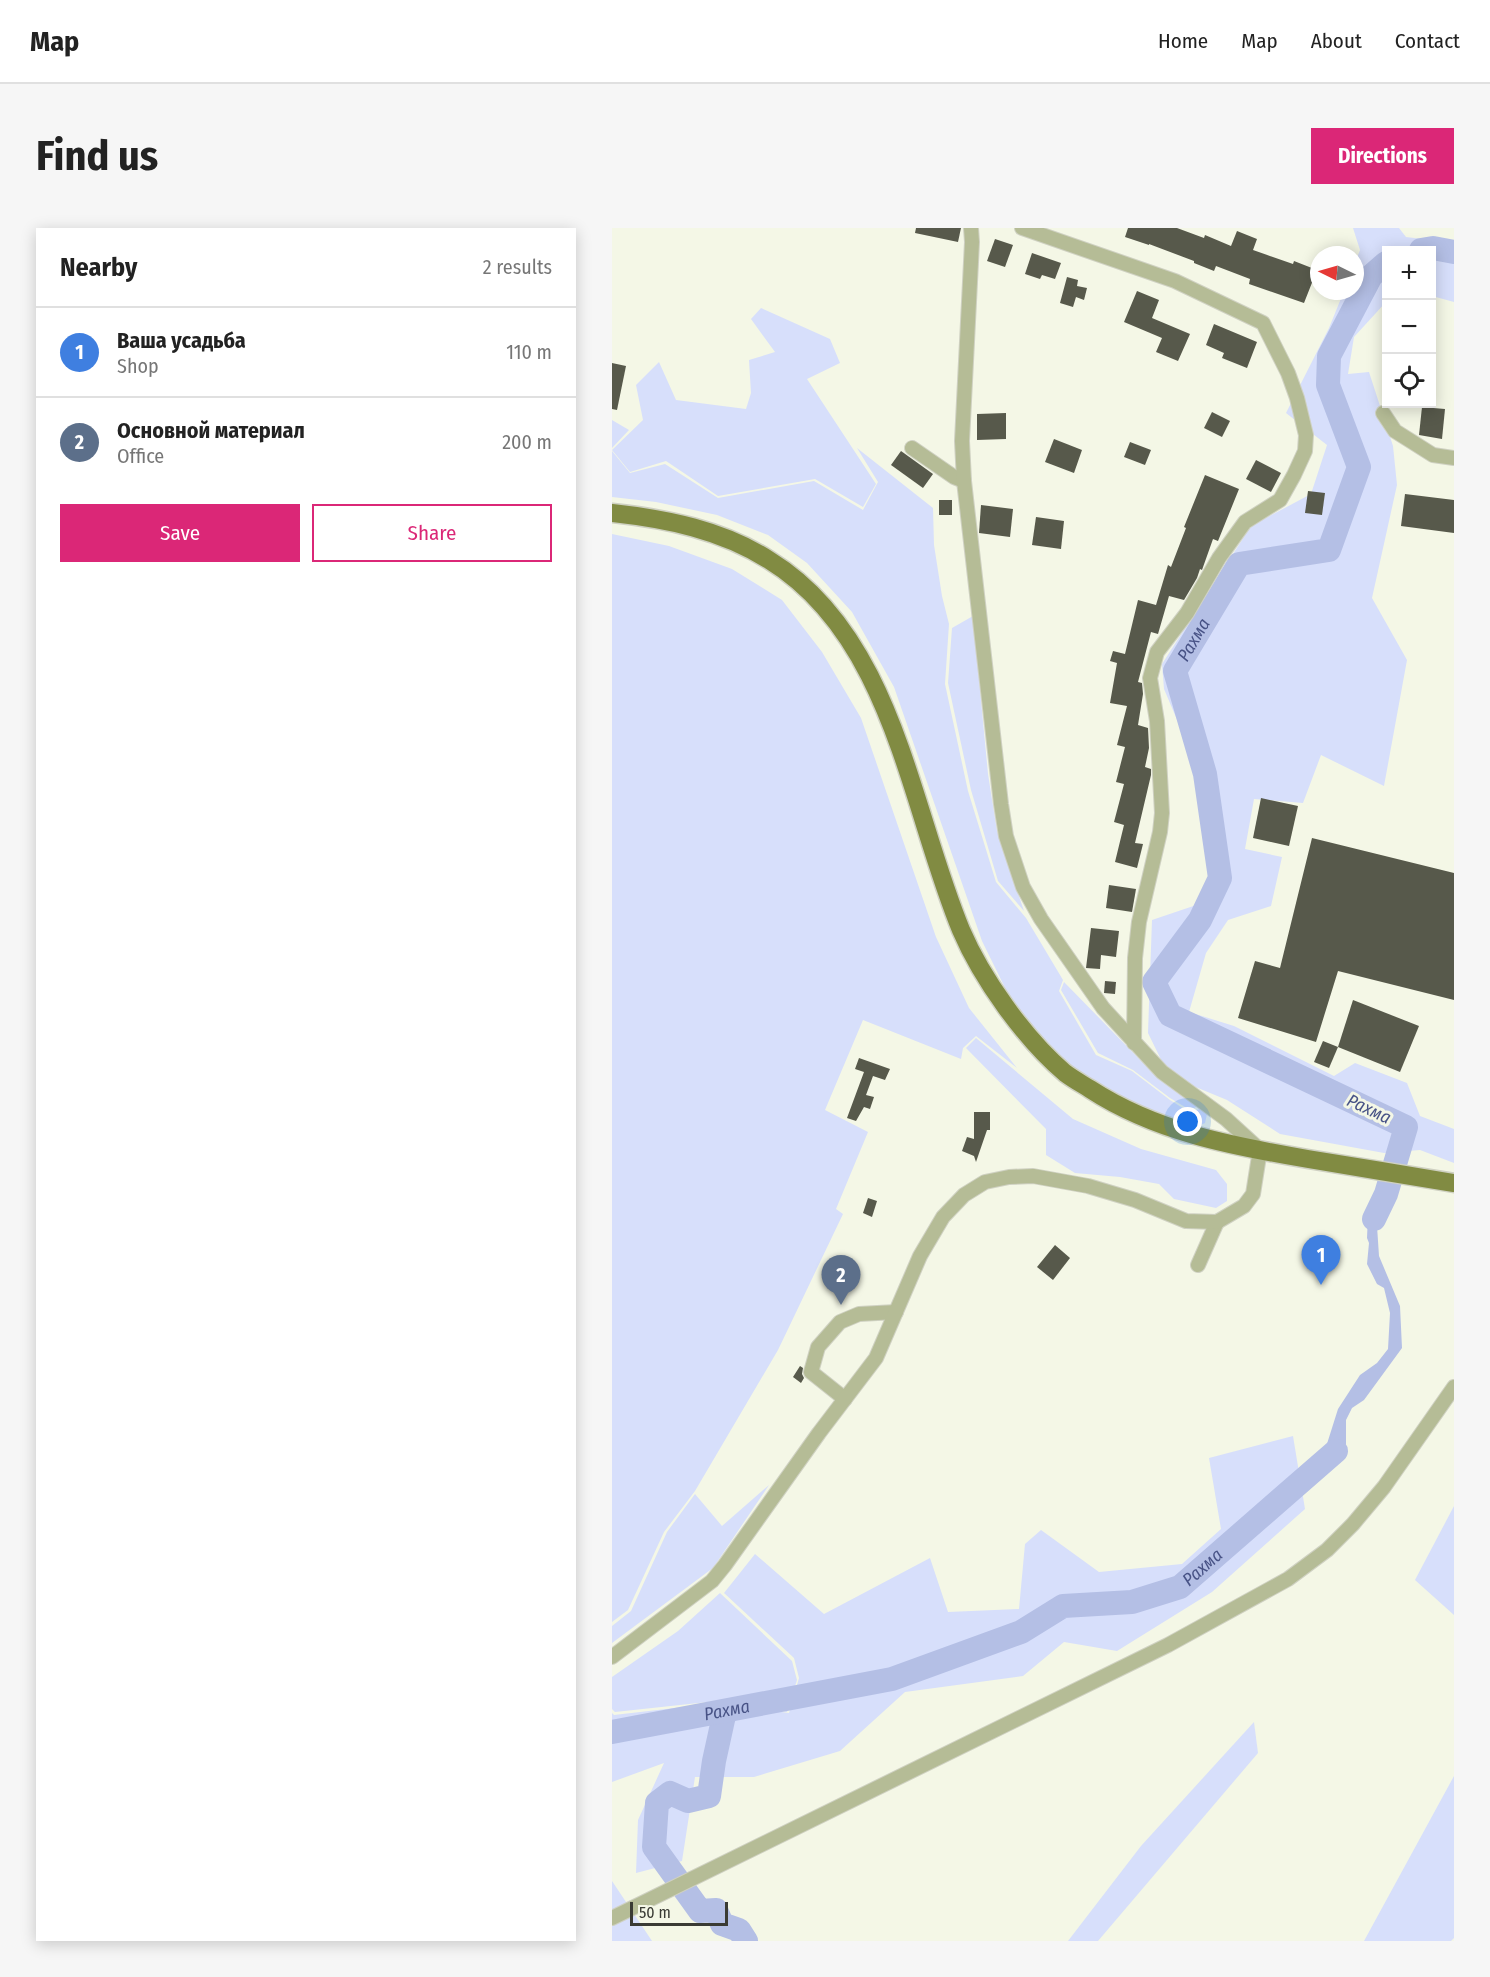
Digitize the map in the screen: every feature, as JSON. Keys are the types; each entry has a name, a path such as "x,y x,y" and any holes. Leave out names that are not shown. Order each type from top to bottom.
{"main road":[{"path":"612,513 690,526 735,542 769,559 797,579 819,600 840,627 865,667 900,748 962,933 984,974 1016,1020 1037,1046 1067,1074 1105,1099 1164,1126 1194,1136 1260,1150 1454,1183"}],"street":[{"path":"612,1657 712,1581 726,1565 876,1358 920,1256 943,1217 964,1195 985,1182 1009,1177 1032,1176 1107,1191 1186,1221 1217,1222 1244,1206 1253,1194 1260,1150 1226,1119 1162,1072 1103,1008 1041,919 1023,888 1013,860 1006,836 1001,804 964,481 962,441 971,228"},
{"path":"1022,228 1175,281 1263,323 1288,373 1306,435 1305,451 1280,500 1245,522 1219,558 1187,613 1157,652 1150,678 1157,721 1162,813 1160,832 1139,922 1135,958 1134,1043"},
{"path":"1383,413 1395,431 1433,455 1454,458"},
{"path":"912,448 954,477 964,481"},
{"path":"1198,1265 1217,1222"},
{"path":"845,1399 811,1372 818,1347 840,1322 859,1314 896,1311"},
{"path":"612,1918 1168,1645 1288,1579 1327,1550 1353,1524 1384,1486 1454,1387"}],"shaded area":[{"path":"1353,228 1399,228 1406,237 1454,243 1454,302 1436,297 1436,246 1382,246 1382,306 1354,337 1348,374 1369,372 1393,446 1397,485 1372,598 1407,660 1384,786 1321,755 1303,803 1254,799 1245,849 1282,857 1271,906 1228,920 1206,953 1189,1012 1234,1026 1334,1076 1355,1063 1407,1083 1420,1116 1454,1129 1454,1163 1420,1150 1384,1153 1280,1134 1227,1100 1169,1076 1148,1033 1152,920 1220,897 1199,813 1200,774 1164,689 1162,664 1251,526 1311,494 1327,445 1286,413 1329,328 1340,300 1364,300 1364,246 1359,246"},
{"path":"761,308 830,339 840,363 807,379 876,484 863,507 815,479 718,496 666,461 630,472 612,450 643,420 636,385 659,362 676,400 746,409 751,393 749,360 775,352 751,319"},
{"path":"612,420 629,430 612,448"},
{"path":"857,448 933,508 934,545 949,624 945,684 968,791 996,882 1026,918 1063,980 1059,991 1096,1055 1132,1071 1189,1112 1200,1109 1207,1114 1205,1123 1196,1127 1130,1105 1080,1076 1040,1041 1010,998 982,941 894,687 852,612 807,563 768,535 717,515 656,502 612,497 612,451 630,473 665,464 718,498 814,481 863,510 878,482"},
{"path":"612,534 669,546 732,569 782,600 822,652 861,718 936,937 969,1008 1017,1068 976,1036 963,1048 961,1059 863,1020 825,1110 868,1132 836,1209 843,1214 778,1350 695,1491 664,1532 628,1610 612,1622"},
{"path":"973,616 988,774 997,831 1024,911 998,881 971,790 948,683 952,628"},
{"path":"1064,982 1151,1071 1198,1106 1190,1110 1133,1070 1098,1053 1061,990"},
{"path":"976,1038 1073,1119 1141,1149 1216,1170 1227,1184 1227,1201 1216,1208 1174,1199 1159,1184 1120,1177 1075,1173 1046,1155 1046,1129 966,1048"},
{"path":"1381,1189 1393,1191 1377,1226 1379,1256 1400,1306 1402,1348 1364,1400 1352,1408 1346,1420 1346,1444 1340,1457 1318,1478 1307,1470 1326,1447 1338,1409 1360,1375 1377,1363 1388,1349 1390,1313 1384,1288 1377,1284 1367,1264 1368,1215 1379,1199"},
{"path":"1293,1436 1305,1509 1212,1592 1117,1651 1064,1642 1023,1676 905,1692 840,1751 754,1777 695,1777 682,1861 636,1873 638,1820 664,1763 612,1782 612,1713 614,1715 718,1703 789,1713 799,1678 794,1658 724,1593 755,1554 824,1614 930,1558 948,1612 1019,1609 1025,1544 1041,1530 1099,1572 1182,1564 1221,1529 1209,1458"},
{"path":"769,1485 713,1568 612,1643 612,1626 631,1611 667,1532 695,1494 722,1526"},
{"path":"1454,1506 1454,1615 1415,1580"},
{"path":"720,1593 792,1661 797,1680 787,1712 717,1701 615,1712 612,1709 612,1677 678,1631"},
{"path":"1254,1722 1258,1753 1098,1941 1068,1941 1141,1846"},
{"path":"1454,1776 1454,1938 1451,1941 1364,1941"},
{"path":"612,1881 652,1941 612,1941"}],"building":[{"path":"916,228 961,228 958,242 915,233"},
{"path":"1128,228 1177,228 1204,238 1205,235 1231,246 1237,231 1257,239 1253,250 1293,264 1294,261 1310,267 1310,288 1304,303 1249,284 1250,279 1216,266 1214,271 1194,261 1125,237"},
{"path":"995,239 1013,245 1005,267 987,261"},
{"path":"1032,253 1061,263 1055,279 1042,275 1040,279 1025,274"},
{"path":"1067,277 1078,280 1077,286 1087,288 1084,300 1076,297 1073,307 1060,303"},
{"path":"1137,291 1159,300 1152,318 1190,334 1178,361 1156,352 1162,338 1124,322"},
{"path":"1214,324 1257,342 1247,368 1222,358 1224,353 1206,345"},
{"path":"612,363 626,366 617,410 612,409"},
{"path":"1422,408 1445,409 1442,439 1419,435"},
{"path":"1212,412 1230,421 1222,437 1204,428"},
{"path":"1006,413 1006,439 977,440 977,414"},
{"path":"1054,439 1082,450 1074,473 1045,462"},
{"path":"1130,442 1151,450 1145,465 1124,457"},
{"path":"901,451 933,474 923,488 891,465"},
{"path":"1256,460 1281,473 1271,492 1246,479"},
{"path":"1205,475 1239,489 1218,541 1213,539 1202,570 1200,569 1184,600 1169,596 1158,634 1151,632 1138,682 1142,683 1143,694 1138,725 1148,728 1149,748 1145,767 1151,769 1151,775 1135,843 1143,844 1137,868 1115,862 1124,825 1114,822 1124,784 1116,782 1125,747 1117,745 1127,706 1110,703 1117,663 1110,661 1113,651 1125,654 1138,600 1156,605 1168,565 1171,567"},
{"path":"1308,491 1325,493 1322,515 1305,513"},
{"path":"1405,494 1454,500 1454,533 1401,526"},
{"path":"939,500 952,500 952,515 939,515"},
{"path":"981,505 1013,509 1010,537 979,533"},
{"path":"1036,517 1064,521 1061,549 1032,545"},
{"path":"1261,798 1298,806 1289,846 1253,838"},
{"path":"1312,838 1454,873 1454,1000 1338,971 1316,1042 1238,1018 1255,961 1280,968"},
{"path":"1109,885 1136,889 1132,912 1106,908"},
{"path":"1091,928 1119,931 1116,957 1101,955 1100,969 1086,968"},
{"path":"1105,981 1116,982 1115,994 1104,993"},
{"path":"1353,1000 1419,1026 1400,1072 1338,1047"},
{"path":"1323,1041 1338,1047 1329,1068 1314,1062"},
{"path":"859,1058 890,1069 885,1080 873,1076 866,1095 874,1097 870,1109 864,1107 856,1121 847,1118 864,1072 855,1069"},
{"path":"974,1112 990,1112 990,1130 987,1130 976,1162 974,1156 962,1151 967,1137 974,1139"},
{"path":"868,1198 877,1201 872,1217 863,1213"},
{"path":"1055,1245 1070,1258 1053,1280 1037,1267"},
{"path":"800,1366 803,1368 804,1378 801,1383 793,1377"}],"waterway":[{"name":"Рахма","path":"1436,249 1454,252"},
{"name":"Рахма","path":"1374,1219 1386,1194 1406,1127 1170,1015 1154,982 1200,920 1220,878 1205,774 1175,671 1239,564 1329,550 1359,467 1328,385 1329,356 1371,276 1382,266"},
{"name":"Рахма","path":"612,1732 892,1679 1021,1632 1063,1606 1132,1602 1180,1587 1336,1451"},
{"path":"725,1711 709,1796 688,1801 670,1793 657,1803 654,1847 700,1911 716,1910 722,1924 739,1930 746,1941"}],"place":[{"name":"Ваша усадьба","path":"1321,1285"},
{"name":"Основной материал","path":"841,1305"}]}
